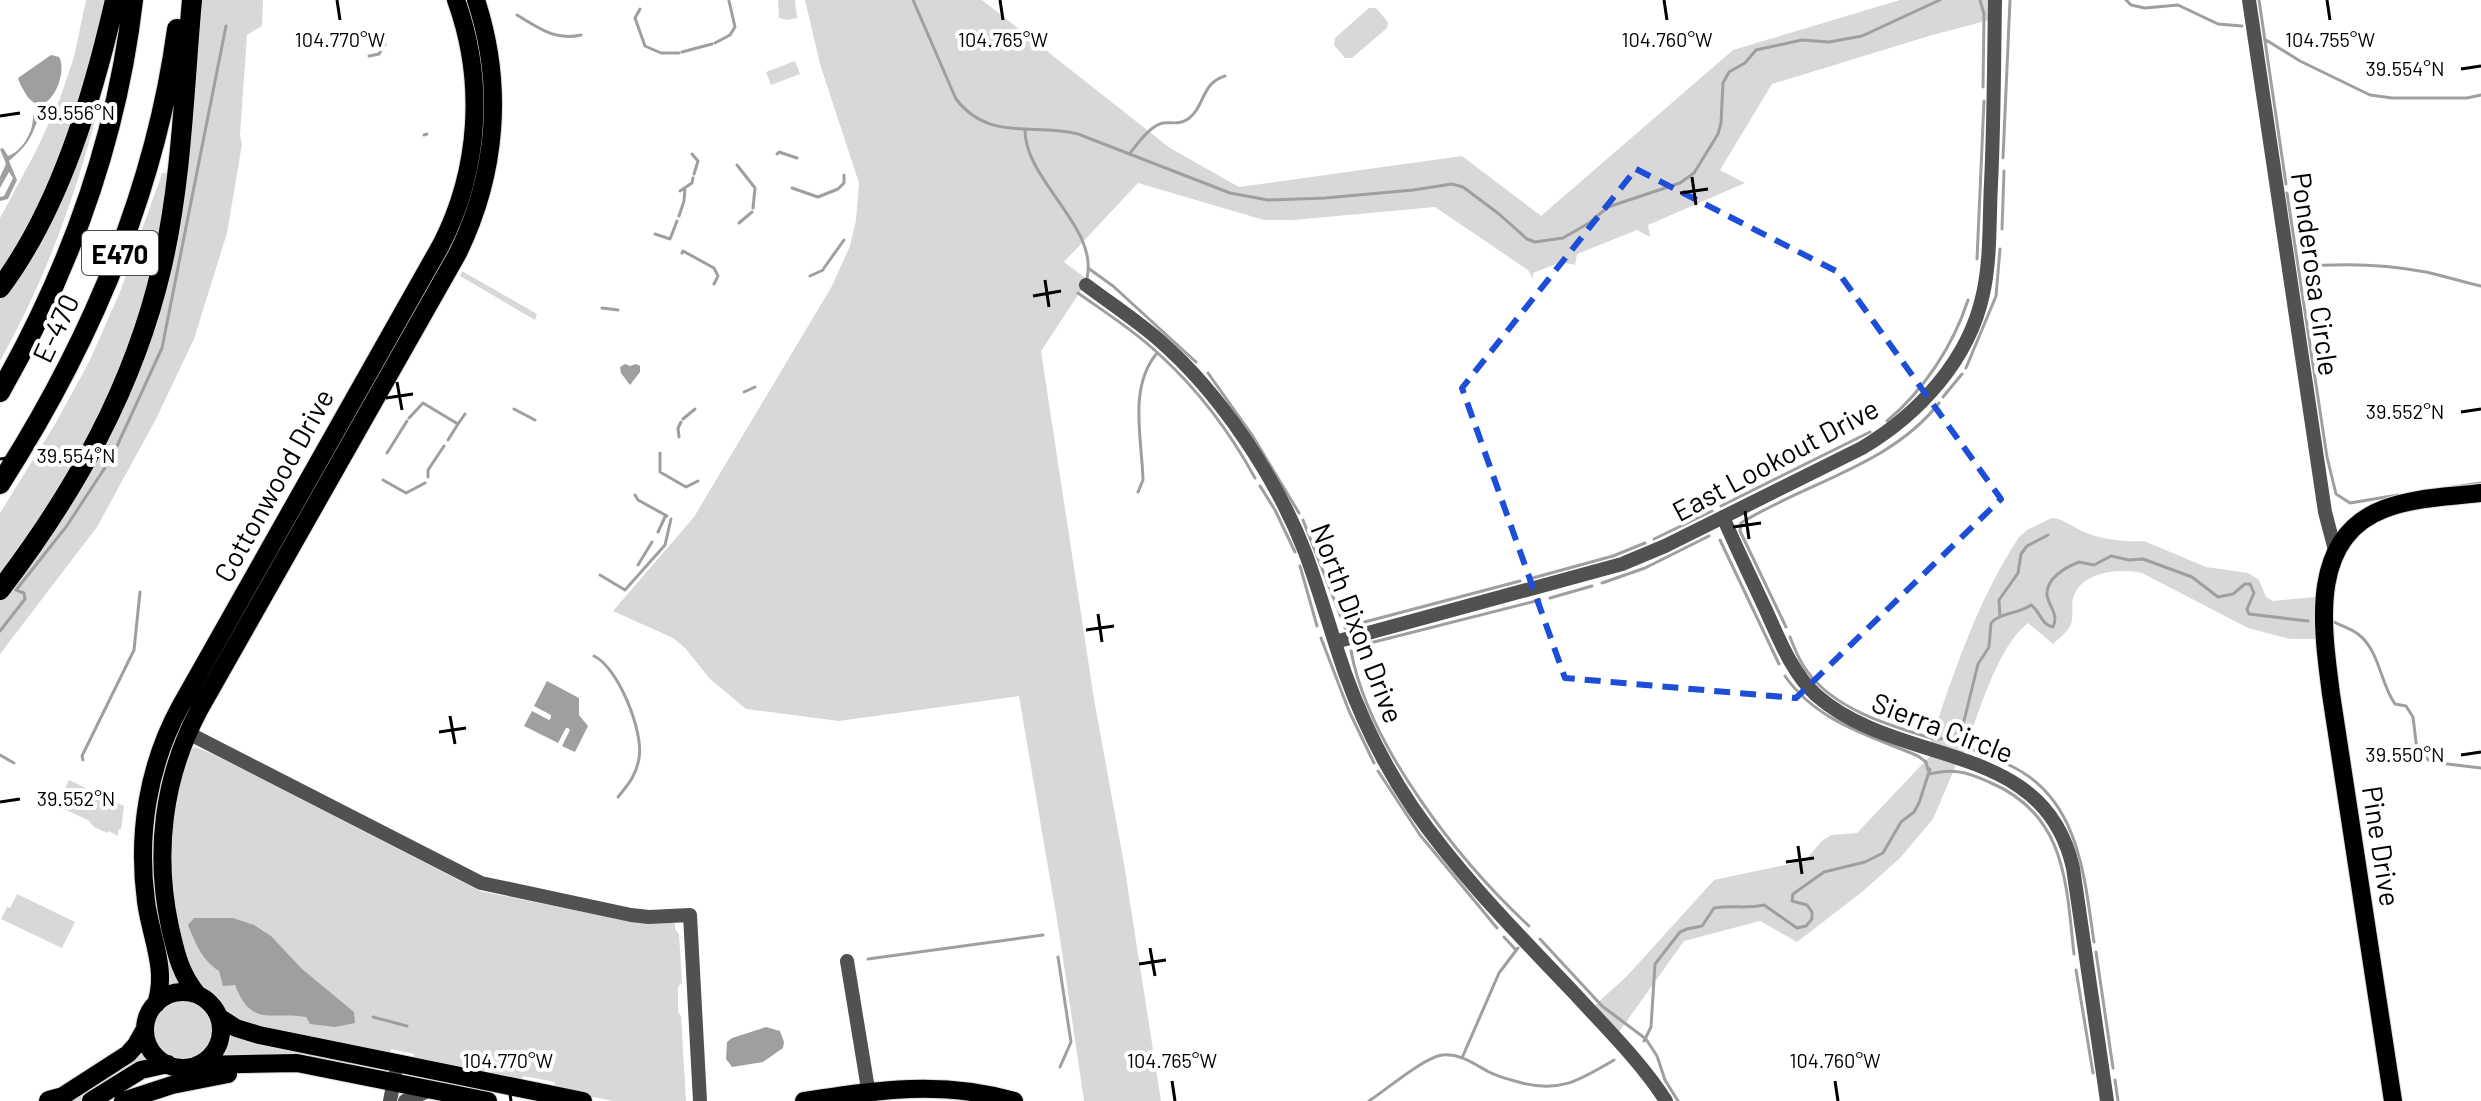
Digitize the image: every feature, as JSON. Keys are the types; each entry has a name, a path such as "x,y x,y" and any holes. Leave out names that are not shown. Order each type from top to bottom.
{"highway":[{"path":"0,288 25,249 59,178 92,86 115,0"},
{"name":"E-470","path":"0,392 42,314 87,203 120,81 133,0"},
{"name":"E-470","path":"0,484 67,371 120,251 158,130 181,0"},
{"path":"0,590 43,532 84,466 118,399 144,328 161,268 174,198 192,0"}],"main road":[{"name":"Cottonwood Drive","path":"156,1004 161,974 146,902 143,864 145,816 156,766 180,707 441,245 456,210 470,158 475,94 470,48 456,0"},
{"name":"Cottonwood Drive","path":"198,995 186,981 177,961 165,899 163,827 169,788 188,733 458,253 474,216 488,164 494,114 491,62 476,0"},
{"path":"2336,554 2353,529 2380,510 2412,502 2481,493"},
{"name":"Pine Drive","path":"2336,554 2323,597 2325,653 2393,1101"},
{"path":"55,1100 128,1054 145,1029 156,1004 175,993 198,995 210,1002 219,1017 222,1032 218,1045 210,1057 197,1065"},
{"path":"219,1017 251,1033 395,1072 538,1097 583,1101"},
{"path":"145,1029 151,1052 158,1060 181,1067 291,1063 331,1070"},
{"path":"91,1101 141,1070 168,1064"},
{"path":"123,1101 172,1085 219,1075 331,1070 395,1072 431,1089 488,1101"},
{"path":"804,1101 870,1096 903,1087 936,1087 1014,1101"}],"street":[{"name":"East Lookout Drive","path":"1335,642 1614,567 1645,555 1830,465 1894,428 1916,410 1962,346 1979,309 1987,269 1995,0"},
{"name":"Ponderosa Circle","path":"2249,0 2322,497 2336,554"},
{"name":"North Dixon Drive","path":"1086,285 1171,351 1212,396 1241,436 1278,495 1297,533 1365,723 1412,805 1460,869 1616,1038 1666,1101"},
{"name":"Sierra Circle","path":"1723,517 1790,661 1815,694 1842,714 1867,727 2011,780 2033,795 2052,817 2065,842 2073,868 2107,1101"},
{"path":"188,733 481,883 631,915 690,915 700,1101"},
{"path":"847,961 870,1096"},
{"path":"390,1101 395,1072"},
{"path":"405,1101 431,1089"}],"highlighted area":[{"path":"1636,169 1838,272 2001,499 1796,698 1565,678 1462,388"}],"shaded area":[{"path":"86,0 108,0 75,116 39,209 0,277 0,218 59,101 74,57"},
{"path":"202,0 263,0 262,26 247,35 240,135 242,144 227,233 194,339 156,419 97,527 0,654 0,600 48,536 143,352"},
{"path":"778,0 795,0 797,18 779,18"},
{"path":"805,0 982,0 1170,148 1239,187 1462,156 1541,216 1733,50 1900,0 1989,0 1989,20 1772,84 1720,170 1745,183 1648,225 1650,237 1637,230 1577,254 1575,265 1561,262 1533,273 1533,279 1528,270 1435,207 1264,220 1138,183 1064,262 1088,280 1041,351 1094,699 1124,864 1161,1101 1084,1101 1019,696 839,721 746,709 709,678 673,638 613,611 694,517 832,286 850,246 859,183 820,64"},
{"path":"1369,8 1376,8 1388,22 1387,28 1352,58 1345,58 1334,45 1335,38"},
{"path":"51,55 59,57 59,84 49,100 42,104 35,103 27,96 18,78"},
{"path":"795,61 800,74 771,85 766,72"},
{"path":"108,65 89,142 65,217 36,290 0,361 0,297"},
{"path":"38,114 40,118 29,140 9,161 17,180 8,199 0,201 13,178 9,172 0,188 0,177 6,164 0,149 3,148 8,156 18,150 29,133 33,115"},
{"path":"162,173 171,173 153,277 100,425 0,582 0,513 89,362 120,292"},
{"path":"462,271 537,314 535,320 460,276"},
{"path":"625,364 640,366 640,372 630,385 621,373 620,367"},
{"path":"2052,518 2101,537 2144,541 2206,567 2248,573 2259,580 2266,597 2273,601 2315,597 2316,639 2290,639 2248,628 2142,573 2104,573 2079,587 2073,599 2070,626 2053,644 2028,623 2017,634 1989,684 1963,755 1930,743 1968,637 1990,587 2019,537"},
{"path":"547,681 579,698 579,715 588,726 575,752 562,746 570,730 568,728 558,743 524,726 532,711 549,720 551,718 551,715 534,706"},
{"path":"189,707 163,788 181,985 168,988 156,923 149,837 165,758"},
{"path":"195,747 480,891 639,923 675,923 679,934 682,983 678,987 678,1012 681,1016 686,1101 613,1101 558,1090 554,1088 555,1082 523,1076 522,1082 414,1060 414,1054 391,1049 389,1055 249,1027 226,1014 189,974 172,906 170,824 187,754"},
{"path":"1930,756 1956,765 1933,819 1900,858 1797,942 1760,921 1684,941 1619,1032 1594,1006 1627,976 1714,880 1790,864 1808,857 1831,835 1857,833"},
{"path":"69,780 124,806 118,836 94,827 88,820 59,807"},
{"path":"17,894 75,922 62,948 1,919"},
{"path":"194,918 233,918 254,925 271,936 302,969 354,1012 355,1023 335,1027 310,1024 306,1017 255,1012 241,998 235,985 223,986 219,971 200,951 188,925"},
{"path":"178,998 190,998 206,1007 213,1017 213,1041 206,1051 190,1060 178,1060 158,1046 153,1035 153,1023 167,1003"},
{"path":"766,1027 780,1031 783,1048 763,1062 732,1067 726,1059 727,1042"},
{"path":"228,1032 338,1060 219,1056"},
{"path":"144,1047 151,1059 80,1101 66,1101"}],"waterway":[{"path":"913,0 956,99 983,121 998,126 1078,134 1230,193 1268,200 1325,198 1452,184 1463,187 1527,239 1535,242 1563,238 1608,207 1680,183 1694,173 1718,134 1723,83 1729,72 1745,63 1756,50 1802,40 1829,42 1862,36 1940,0"},
{"path":"1980,0 1984,14 1983,87"},
{"path":"2003,158 2010,0"},
{"path":"2126,0 2131,5 2145,8 2178,5 2218,24 2242,26"},
{"path":"2259,0 2286,184"},
{"path":"715,43 730,35 735,27 729,1"},
{"path":"640,9 635,18 645,46 661,53 679,53"},
{"path":"517,15 555,35 581,35"},
{"path":"0,631 25,599 24,593 16,590 66,527 112,457 162,348 226,26"},
{"path":"2266,40 2300,61 2370,95 2392,98 2467,98 2481,95"},
{"path":"369,56 379,54 385,44"},
{"path":"682,52 712,44"},
{"path":"1129,154 1158,125 1188,119 1211,84 1225,76"},
{"path":"1977,259 1984,101"},
{"path":"1025,130 1028,149 1036,167 1082,241 1088,259 1087,278"},
{"path":"692,154 698,161 694,174"},
{"path":"777,154 797,158"},
{"path":"737,165 755,188 753,208"},
{"path":"2002,229 2004,171"},
{"path":"792,188 818,197 838,189 844,183 844,175"},
{"path":"680,191 692,183 693,178"},
{"path":"679,216 685,188"},
{"path":"2287,193 2327,457 2336,494 2350,503 2398,495"},
{"path":"739,223 752,212"},
{"path":"655,234 670,239 677,221"},
{"path":"824,268 844,240"},
{"path":"1966,368 1996,296 2000,249"},
{"path":"682,253 714,268 718,276"},
{"path":"2299,267 2394,267 2481,286"},
{"path":"1088,268 1113,286 1196,362"},
{"path":"810,276 823,270"},
{"path":"714,284 717,278"},
{"path":"1078,293 1121,323 1175,369 1213,413 1255,478"},
{"path":"1887,421 1936,366 1968,300"},
{"path":"602,308 618,310"},
{"path":"1138,492 1143,480 1139,431 1142,382 1157,353"},
{"path":"1208,373 1252,435 1299,513"},
{"path":"1943,397 1962,374"},
{"path":"744,392 755,387"},
{"path":"409,418 423,403 458,424 465,414"},
{"path":"1786,627 1740,531 1741,523 1872,458 1919,424 1939,403"},
{"path":"514,409 535,420"},
{"path":"683,419 695,409"},
{"path":"387,453 407,421"},
{"path":"679,437 681,422"},
{"path":"448,440 458,424"},
{"path":"1721,506 1870,432"},
{"path":"428,477 428,470 444,446"},
{"path":"660,453 660,472 686,487 698,481"},
{"path":"383,480 406,493 425,483"},
{"path":"2453,487 2481,483"},
{"path":"1260,486 1295,552"},
{"path":"635,495 638,500 667,516"},
{"path":"1654,539 1712,511"},
{"path":"658,532 665,517"},
{"path":"600,575 625,590 665,545 671,519"},
{"path":"1303,520 1345,628"},
{"path":"2000,617 1999,600 2018,573 2021,554 2027,546 2048,535"},
{"path":"1602,583 1645,568 1709,536"},
{"path":"1720,540 1779,664"},
{"path":"638,565 652,542"},
{"path":"1529,579 1613,556 1645,543"},
{"path":"1952,741 1963,725 1978,664 1989,647 1991,623 2031,605 2046,624 2053,627 2054,614 2047,595 2050,583 2063,570 2079,562 2094,565 2111,556 2143,559 2192,577 2218,597 2233,594 2245,584 2250,584 2254,593 2247,609 2249,614 2308,621"},
{"path":"1300,566 1317,626"},
{"path":"1345,623 1357,624 1520,581"},
{"path":"1550,598 1592,586"},
{"path":"83,760 82,756 134,650 140,592"},
{"path":"1353,652 1370,643 1540,600"},
{"path":"2334,622 2356,632 2371,649 2395,704 2406,706 2413,717 2417,750 2431,762 2481,768"},
{"path":"1790,637 1807,671 1832,696 1880,721 1934,739 1955,740 1995,760"},
{"path":"1321,638 1349,711 1374,763"},
{"path":"1351,651 1361,688 1377,725 1420,800 1474,869 1529,926"},
{"path":"594,656 603,662 620,686 637,733 638,764 632,779 618,797"},
{"path":"1785,676 1798,692 1828,716 1918,756 1926,762 1928,770"},
{"path":"0,755 14,763"},
{"path":"2009,765 2032,779 2064,817 2081,865 2094,942"},
{"path":"1644,1041 1651,1027 1655,964 1680,932 1702,926 1714,908 1764,905 1797,928 1806,926 1812,919 1812,912 1807,905 1792,901 1793,894 1824,872 1865,862 1883,853 1901,822 1914,812 1930,769"},
{"path":"1378,771 1420,835 1497,928"},
{"path":"1929,774 1953,771 1974,776 2014,796 2034,812 2048,832 2064,876 2074,954"},
{"path":"868,959 1043,935"},
{"path":"1504,937 1515,949"},
{"path":"1540,939 1602,1006 1646,1039 1678,1101"},
{"path":"1462,1058 1499,973 1518,948"},
{"path":"2096,952 2113,1068"},
{"path":"1058,957 1071,1042 1060,1067"},
{"path":"2076,970 2093,1073"},
{"path":"373,1017 407,1026"},
{"path":"1369,1101 1415,1068 1442,1055 1460,1057 1491,1073 1536,1086 1571,1082 1614,1060"},
{"path":"2115,1080 2118,1101"}]}
